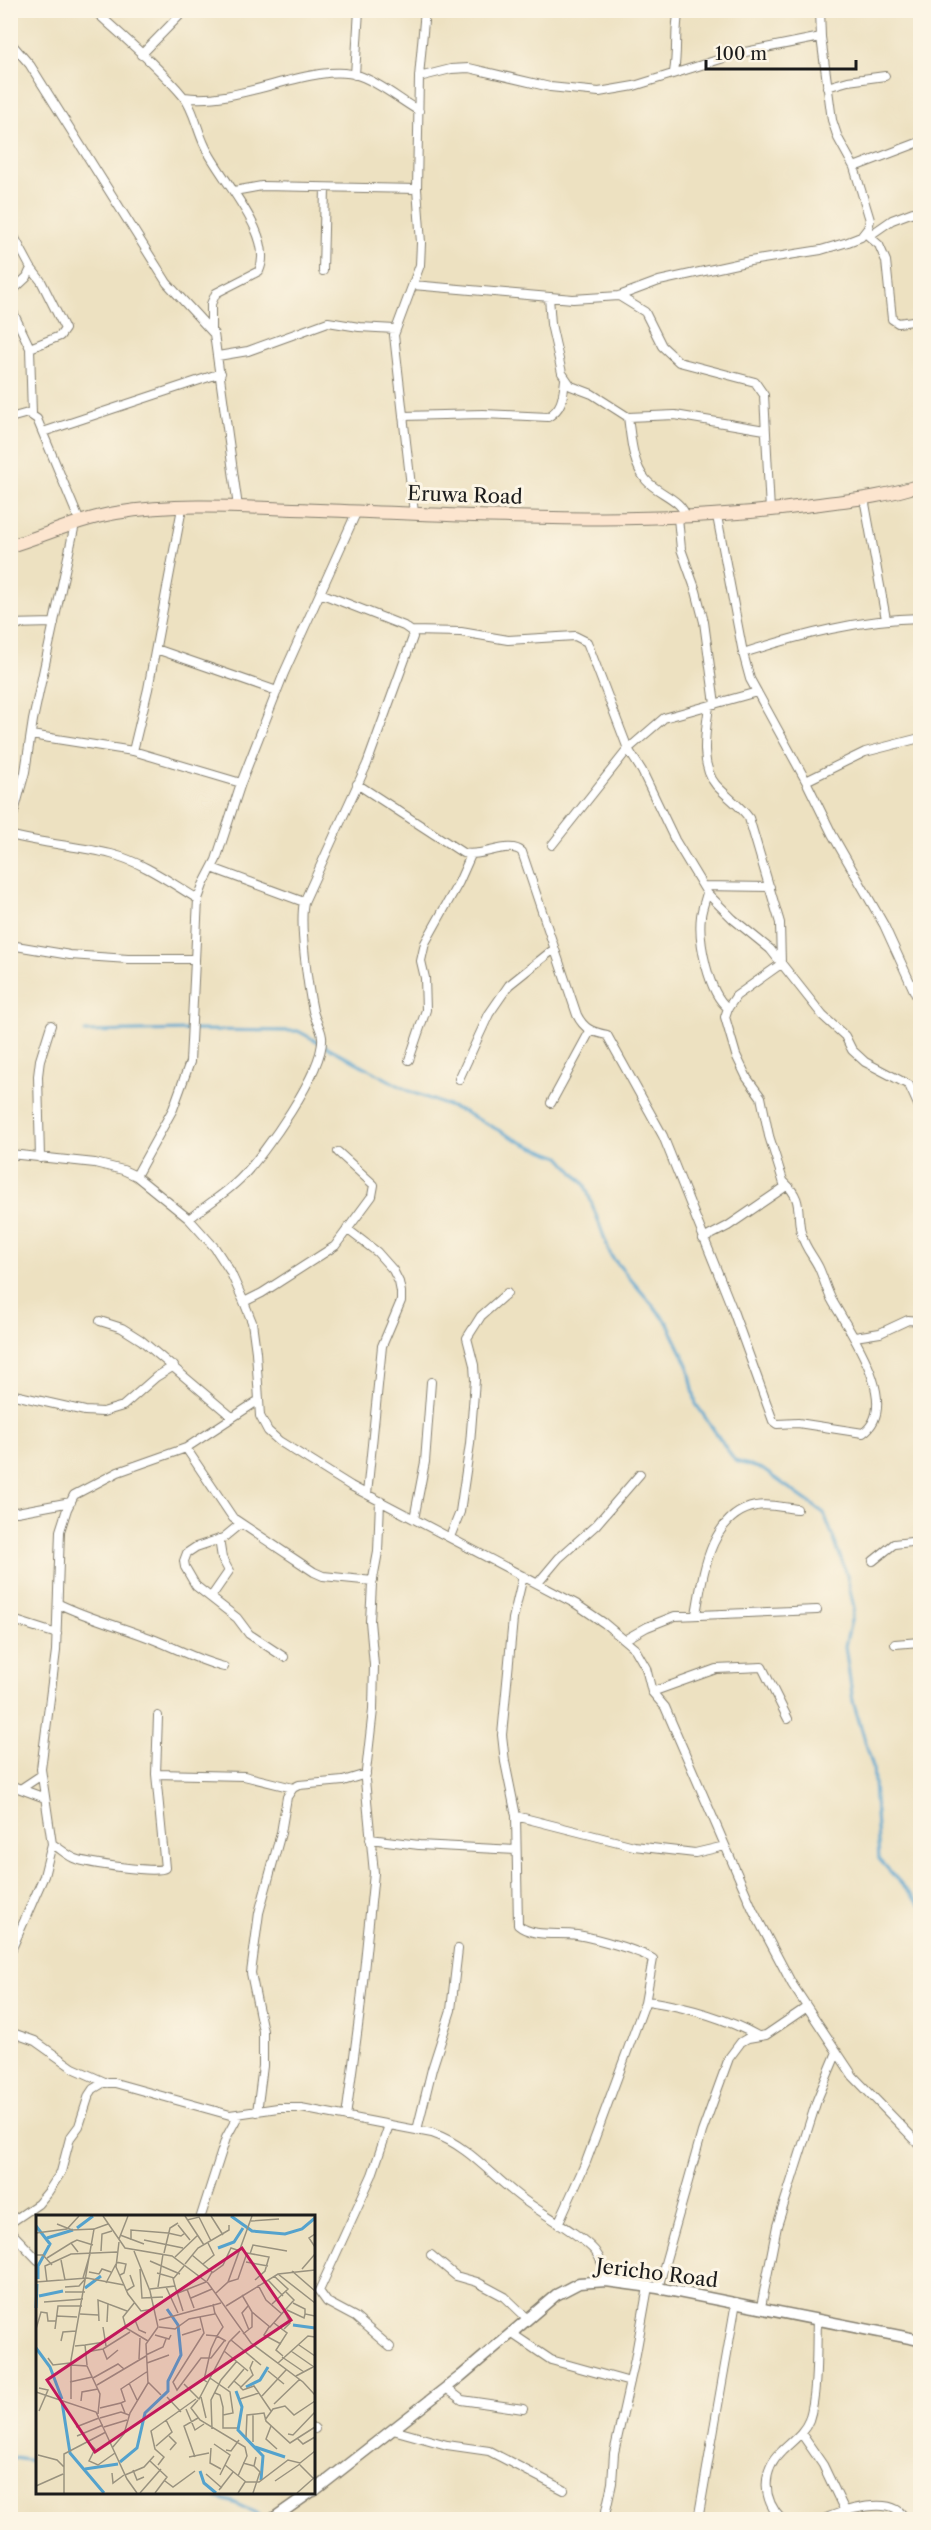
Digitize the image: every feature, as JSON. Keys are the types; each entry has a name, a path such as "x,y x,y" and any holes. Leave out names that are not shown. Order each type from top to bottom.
{"main road":[{"name":"Eruwa Road","path":"10,546 78,523 118,513 182,508 238,507 465,516 682,518 770,511 893,495 921,485"}],"street":[{"path":"94,10 184,97 205,147 252,221 262,255 259,271 216,293 211,304 211,330 218,356 238,507"},
{"path":"141,55 185,10"},
{"path":"355,75 359,10"},
{"path":"414,513 395,329 420,265 421,243 417,189 419,77 425,10"},
{"path":"674,72 677,52 676,23 679,10"},
{"path":"820,10 826,87 832,120 838,138 854,167 870,220 867,234"},
{"path":"419,77 451,69 469,68 550,87 599,92 634,86 740,53 821,36"},
{"path":"10,42 30,65 167,283 211,330"},
{"path":"184,97 203,100 226,97 325,73 355,75 419,111"},
{"path":"826,87 848,81 885,76"},
{"path":"854,167 921,142"},
{"path":"234,191 262,186 417,189"},
{"path":"323,271 325,188"},
{"path":"413,285 573,299 619,296 659,281 750,261 821,250 855,240 892,220 914,212 921,218"},
{"path":"10,229 31,268 42,281 65,329 60,336 30,348"},
{"path":"867,234 879,244 886,261 892,319 898,323 921,320"},
{"path":"10,293 27,277 31,268"},
{"path":"619,296 645,312 662,346 679,362 755,382 764,395 770,511"},
{"path":"403,416 483,414 548,417 557,412 563,399 565,380 551,324 549,297"},
{"path":"10,306 30,348 32,415 43,432 78,523 54,623 31,735 26,772 10,827"},
{"path":"218,356 248,351 328,322 395,329"},
{"path":"43,432 220,373"},
{"path":"565,380 571,386 592,394 628,417 675,415 765,430"},
{"path":"10,418 28,413 32,415"},
{"path":"628,417 632,445 640,470 659,493 682,506 681,549 704,622 712,705 705,738 709,773 713,782 744,810 749,818 780,923 781,963"},
{"path":"864,498 886,619"},
{"path":"133,751 156,649 182,508"},
{"path":"136,1176 173,1109 190,1062 198,899 212,868 241,783 277,691 357,511"},
{"path":"717,516 750,679 806,781 832,834 884,925 921,1004"},
{"path":"320,593 411,631 461,632 508,640 581,638 587,642 628,749 642,771 675,840 705,890 733,919 770,949 823,1016 845,1036 852,1050 865,1062 909,1084 921,1109"},
{"path":"743,653 780,641 886,619 921,618"},
{"path":"10,624 54,623"},
{"path":"189,1219 237,1181 272,1140 312,1076 322,1037 313,1011 302,922 304,902 357,784 409,650 413,637 411,631"},
{"path":"156,649 277,691"},
{"path":"552,845 628,749 664,718 757,692"},
{"path":"31,735 133,751 241,783"},
{"path":"806,781 865,752 921,738"},
{"path":"357,784 463,853 471,855 493,852 510,846 517,847 522,852 577,1015 582,1026 590,1031 607,1035 663,1136 732,1308 773,1421 777,1424 798,1423 857,1434 863,1433 875,1420 878,1395 855,1337 831,1300 818,1266 801,1236 797,1198 784,1182"},
{"path":"10,835 44,844 113,855 162,876 198,899"},
{"path":"409,1060 426,1010 422,961 425,943 459,882 471,855"},
{"path":"212,868 304,902"},
{"path":"705,890 770,886"},
{"path":"705,890 701,917 707,975 721,1003 728,1008"},
{"path":"10,945 70,955 128,959 195,959"},
{"path":"459,1079 489,1014 509,985 554,949"},
{"path":"703,1239 785,1187 769,1136 761,1097 747,1078 729,1036 725,1017 736,996 781,963"},
{"path":"40,1158 38,1076 40,1060 51,1025"},
{"path":"550,1103 590,1031"},
{"path":"244,1302 335,1246 375,1190 374,1185 338,1152"},
{"path":"10,1154 109,1166 136,1176 189,1219 215,1248 230,1271 252,1322 260,1416 263,1425 279,1441 367,1494 576,1604 626,1639 646,1668 652,1692 665,1707 753,1910 792,1984 853,2076 921,2145"},
{"path":"347,1229 377,1252 393,1270 401,1292 400,1301 382,1347 367,1494"},
{"path":"450,1537 460,1512 470,1444 475,1380 474,1365 467,1338 481,1316 507,1293"},
{"path":"855,1337 880,1333 908,1320 921,1321"},
{"path":"100,1321 122,1328 174,1366 194,1387 232,1418"},
{"path":"10,1394 85,1411 103,1412 123,1406 156,1377 174,1366"},
{"path":"414,1519 424,1462 430,1382"},
{"path":"10,1953 44,1876 52,1844 40,1776 57,1634 60,1531 74,1495 118,1472 186,1448 259,1400"},
{"path":"186,1448 227,1512 240,1524 323,1576 373,1581"},
{"path":"538,1583 559,1558 596,1525 640,1474"},
{"path":"346,2117 360,2011 364,1951 374,1873 366,1774 373,1710 374,1665 370,1621 378,1552 380,1501"},
{"path":"10,1511 17,1512 71,1502"},
{"path":"696,1614 703,1575 713,1543 734,1517 757,1505 797,1509"},
{"path":"240,1524 231,1533 187,1553 184,1561 188,1576 237,1618 249,1634 284,1657"},
{"path":"211,1597 229,1570 222,1558 219,1539"},
{"path":"873,1561 894,1544 921,1541"},
{"path":"523,1576 513,1619 502,1735 516,1816 518,1925 523,1929 542,1934 578,1935 653,1959 645,2003 586,2162 558,2224"},
{"path":"59,1604 77,1613 155,1640 196,1659 224,1667"},
{"path":"626,1639 647,1627 675,1616 817,1610"},
{"path":"10,1619 57,1634"},
{"path":"895,1644 921,1642"},
{"path":"652,1692 716,1669 762,1667 788,1719"},
{"path":"52,1844 74,1859 87,1862 143,1870 161,1871 165,1868 156,1774 158,1716"},
{"path":"156,1774 244,1776 293,1788"},
{"path":"257,2112 263,2066 263,2031 251,1973 260,1913 281,1833 287,1797 293,1788 299,1785 343,1781 366,1774"},
{"path":"22,1788 40,1776"},
{"path":"10,1785 45,1798"},
{"path":"516,1816 634,1846 695,1853 724,1846"},
{"path":"370,1839 419,1845 516,1850"},
{"path":"417,2130 432,2069 452,2010 458,1949"},
{"path":"645,2003 648,2001 669,2004 725,2019 758,2036"},
{"path":"604,2520 612,2483 616,2442 653,2288 723,2070 741,2042 748,2038 766,2035 807,2007"},
{"path":"10,2031 35,2041 73,2068 107,2083 154,2092 204,2110 230,2115 301,2108 432,2133 460,2145 522,2199 595,2252 601,2261 606,2281"},
{"path":"761,2307 777,2226 817,2100 837,2052"},
{"path":"10,2223 38,2204 48,2192 66,2160 70,2138 79,2126 89,2095 98,2085 107,2083"},
{"path":"202,2215 226,2138 239,2114"},
{"path":"389,2125 372,2175 319,2290 327,2302 355,2317 390,2346"},
{"path":"10,2230 36,2258"},
{"path":"431,2255 456,2276 477,2282 505,2297 528,2319"},
{"name":"Jericho Road","path":"315,2490 446,2388 568,2287 593,2280 736,2302 921,2340"},
{"path":"698,2520 736,2302"},
{"path":"782,2520 772,2507 767,2495 768,2470 781,2452 801,2433 810,2418 817,2319"},
{"path":"511,2333 550,2360 630,2382"},
{"path":"446,2388 462,2400 522,2409"},
{"path":"393,2430 447,2445 489,2451 564,2490"},
{"path":"801,2433 823,2465 844,2509"},
{"name":"Jericho Road","path":"271,2520 309,2494"},
{"path":"822,2520 844,2509 868,2506 893,2508 903,2515 905,2520"}],"waterway":[{"path":"85,1032 298,1031 409,1091 464,1112 523,1143 560,1157 585,1185 611,1256 667,1322 688,1365 696,1404 735,1461 762,1469 824,1513 846,1572 854,1608 845,1646 853,1701 873,1767 879,1859 920,1905"},
{"path":"10,2457 36,2462"},
{"path":"206,2494 259,2514"}]}
